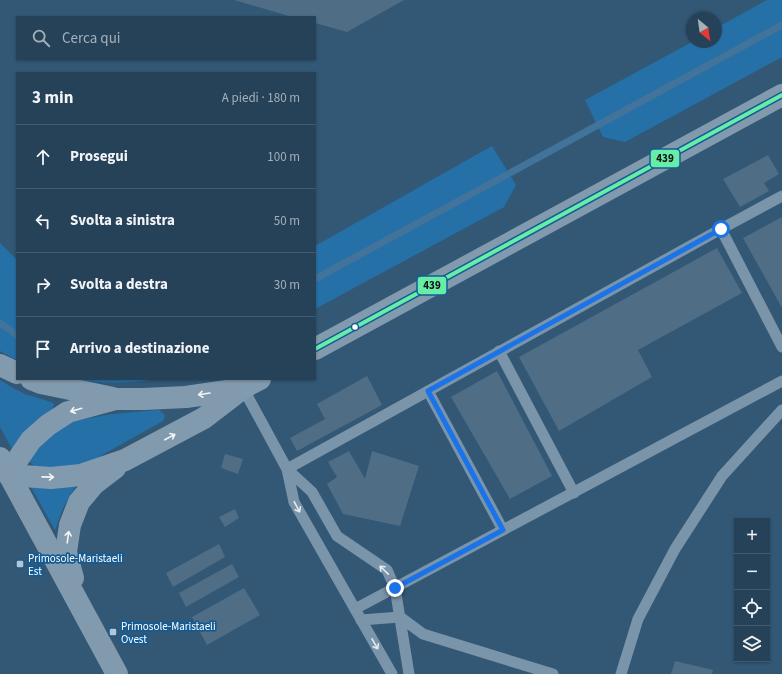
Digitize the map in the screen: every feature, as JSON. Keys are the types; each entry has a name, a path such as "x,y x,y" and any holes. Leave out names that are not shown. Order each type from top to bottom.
{"street":[{"path":"316,348 782,95"},
{"path":"0,364 16,372"},
{"path":"34,380 41,383 116,399 186,397 251,384"},
{"path":"5,467 51,478 81,475 125,460 204,418 251,384"},
{"path":"5,467 18,459 31,440 48,425 68,412 116,399"},
{"path":"79,602 66,552 70,525 79,502 94,484 125,460"},
{"path":"5,467 117,674"}],"lane":[{"path":"287,469 782,196"},
{"path":"721,229 782,347"},
{"path":"499,352 574,493"},
{"path":"355,609 782,381"},
{"path":"251,384 287,469 294,502 392,674"},
{"path":"428,391 503,530"},
{"path":"621,674 638,619 675,549 722,476 782,410"},
{"path":"287,469 312,492 338,536 387,570 395,588 409,674"},
{"path":"361,620 400,617 423,634 553,674"}],"shaded area":[{"path":"767,0 782,0 782,57 625,142 603,137 585,100 686,45 686,48 722,48 722,25"},
{"path":"492,146 516,185 504,207 316,308 316,245"},
{"path":"0,243 16,259 16,359 0,351"},
{"path":"0,380 25,394 54,404 52,411 12,449 0,427"},
{"path":"80,380 149,380 114,383"},
{"path":"158,410 165,416 163,421 93,460 64,469 35,467 29,461 44,438 73,421 112,414"},
{"path":"31,487 75,487 63,508 55,530"}],"building":[{"path":"234,0 404,0 347,32 316,23 316,16 289,16"},
{"path":"768,155 779,174 764,183 769,191 740,207 723,179"},
{"path":"782,217 782,308 743,238"},
{"path":"717,248 742,293 638,350 652,377 559,431 519,357"},
{"path":"497,371 552,476 510,499 451,397"},
{"path":"367,376 382,405 297,451 290,438 325,419 317,404"},
{"path":"349,451 365,479 372,451 419,466 400,526 343,514 327,484 337,477 328,462"},
{"path":"225,454 243,459 238,474 221,468"},
{"path":"235,509 239,518 225,527 219,517"},
{"path":"219,544 225,557 173,587 166,573"},
{"path":"232,564 239,577 186,607 179,593"},
{"path":"244,588 260,615 207,645 192,617"},
{"path":"675,661 713,670 712,674 671,674"}],"waterway":[{"path":"316,278 782,25"},
{"path":"0,323 16,334"}],"transit line":[{"name":"439","path":"316,348 782,95"}],"place":[{"name":"Primosole-Maristaeli Est","path":"20,564"},
{"name":"Primosole-Maristaeli Ovest","path":"113,632"}],"route":[{"path":"395,588 503,530 428,391 721,229"}]}
